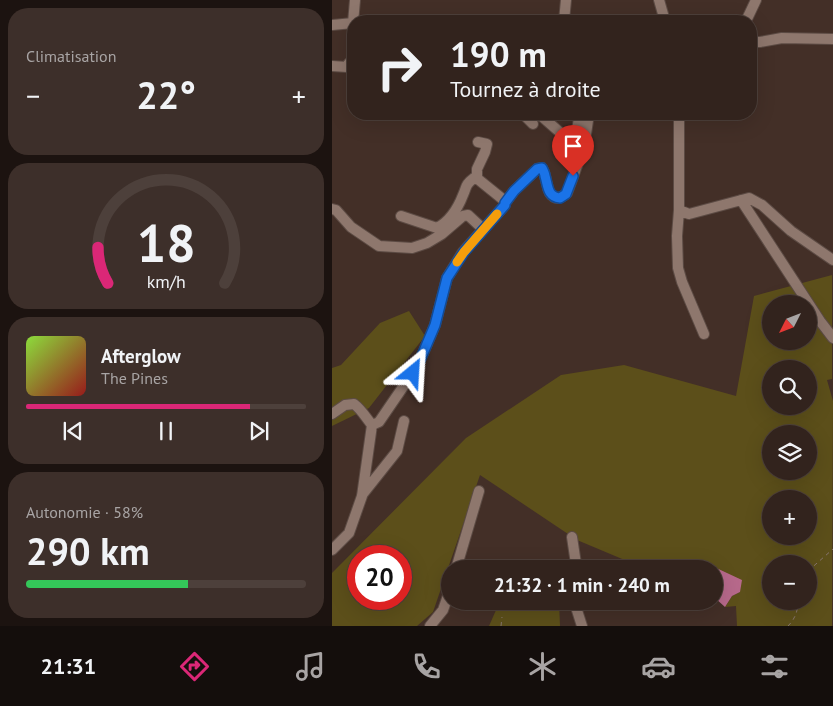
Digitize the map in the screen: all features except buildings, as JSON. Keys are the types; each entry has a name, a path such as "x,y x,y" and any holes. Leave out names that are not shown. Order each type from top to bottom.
{"street":[{"path":"354,15 355,0"},
{"path":"565,15 566,0"},
{"path":"659,0 663,15"},
{"path":"749,15 756,0"},
{"path":"332,25 347,24"},
{"path":"757,42 782,38 832,39"},
{"path":"332,66 347,67"},
{"path":"529,120 533,124"},
{"path":"546,120 564,135 580,159"},
{"path":"569,144 576,134 579,120"},
{"path":"372,425 379,422 418,365 435,325 447,278 464,252 520,185 537,169 542,168 550,194 555,198 560,198 566,194 584,147 588,120"},
{"path":"679,120 678,268 685,290 704,334"},
{"path":"476,179 477,170 487,144 478,142"},
{"path":"400,216 438,228 452,217 468,183 474,178 479,180 505,203"},
{"path":"679,210 689,214 749,198 762,204 791,231 832,260"},
{"path":"741,200 832,338"},
{"path":"332,209 336,210 351,226 379,246 412,248 427,243 442,234 463,216 468,215 483,229"},
{"path":"332,414 345,405 354,404 360,408 372,425 362,496 349,533 332,550"},
{"path":"362,496 397,452 404,421"},
{"path":"459,560 479,491"},
{"path":"572,537 575,560"},
{"path":"430,626 443,610"},
{"path":"577,610 582,626"}],"path":[{"path":"817,563 832,549"},
{"path":"788,626 797,610"},
{"path":"500,626 502,617"}],"shaded area":[{"path":"832,275 832,379 827,380 833,401 832,626 737,626 736,606 725,607 732,596 740,592 723,576 723,560 625,560 577,540 480,475 451,560 441,560 441,589 433,612 417,626 332,626 332,573 347,558 347,610 412,610 412,545 360,545 466,438 561,375 624,365 736,396 754,296"},
{"path":"409,311 425,336 369,408 332,426 332,368 341,365 380,323"},
{"path":"723,571 742,580 740,592 732,596 725,607 723,605"},
{"path":"496,610 559,610 560,626 489,626"}],"slow traffic":[{"path":"457,262 497,214"}],"route":[{"path":"413,373 435,325 447,278 464,252 505,205 514,191 537,169 542,168 550,194 555,198 560,198 566,194 573,176"}]}
